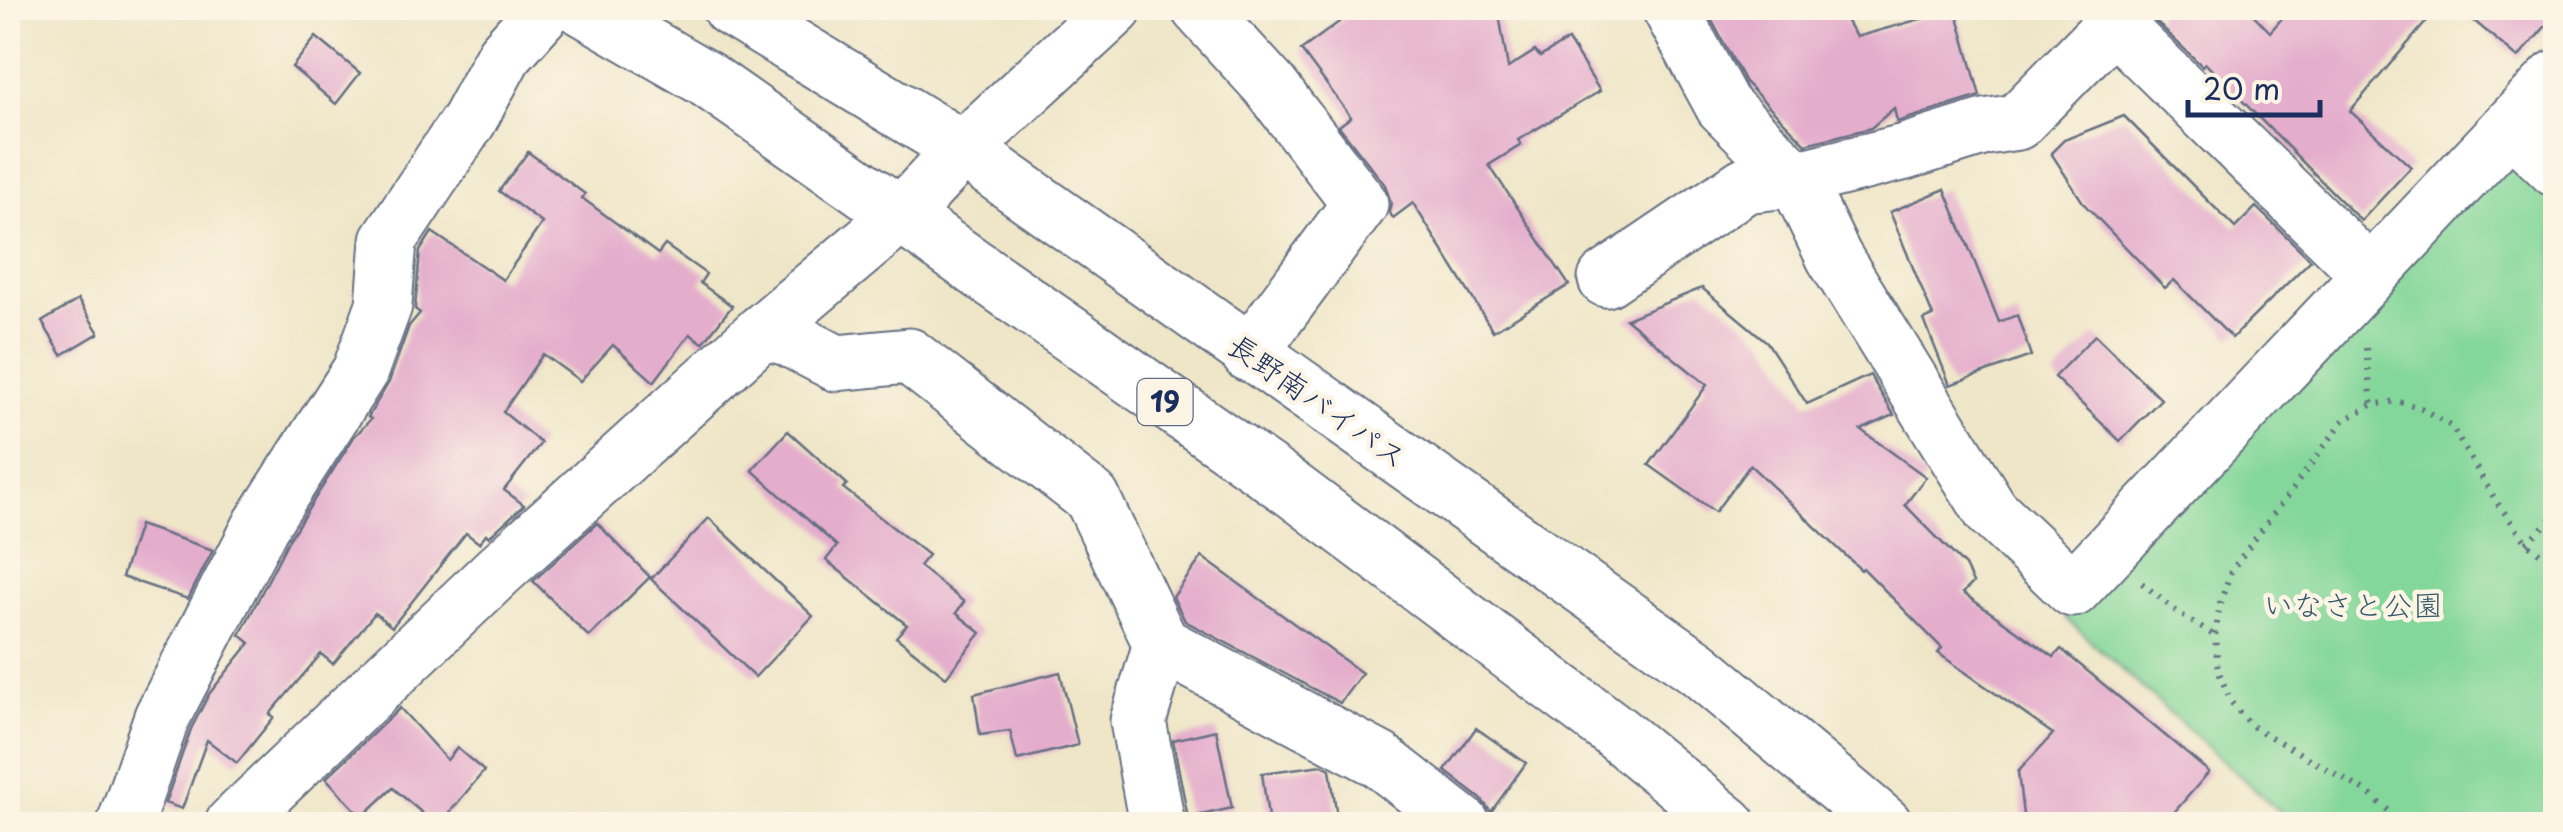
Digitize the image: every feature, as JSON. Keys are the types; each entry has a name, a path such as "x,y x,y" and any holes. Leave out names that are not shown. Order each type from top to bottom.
{"main road":[{"path":"124,824 162,718 261,525 360,371 384,305 389,240 469,120 504,56 546,8"},
{"name":"19","path":"583,8 706,79 1293,490 1613,730 1728,824"},
{"name":"長野南バイパス","path":"730,8 963,149 1698,668 1884,824"},
{"path":"261,816 498,572 762,332 902,214 963,149 1115,8"},
{"path":"1199,8 1270,86 1360,204 1249,354"},
{"path":"1670,8 1723,106 1796,179 1834,256 1991,511 2073,589 2556,78"},
{"path":"1606,279 1745,185 1796,179 1985,127 2017,122 2122,16 2369,273"},
{"path":"2512,126 2556,169"},
{"path":"762,332 786,338 836,363 908,356 1092,498 1161,644 1380,760 1462,824"},
{"path":"1157,824 1138,721 1161,644"}],"path":[{"path":"2404,824 2367,792 2250,725 2232,702 2218,670 2215,636 2220,603 2231,572 2344,420 2372,405 2396,401 2421,408 2451,426 2498,504 2527,542 2556,567"},
{"path":"2527,542 2556,515"},
{"path":"2107,553 2177,612 2215,636"}],"green space":[{"name":"いなさと公園","path":"2505,155 2555,185 2555,824 2293,824 2065,618"}],"building":[{"path":"1358,8 1498,8 1508,68 1535,51 1540,57 1568,40 1600,91 1518,140 1521,145 1489,165 1569,285 1493,331 1413,203 1393,218 1385,185 1339,126 1351,117 1301,50"},
{"path":"1705,8 1839,8 1856,37 1956,9 1980,96 1897,122 1894,108 1871,128 1806,144 1745,82"},
{"path":"2159,8 2247,8 2270,32 2291,8 2438,8 2350,111 2411,167 2361,221 2205,63 2202,66 2156,22"},
{"path":"2459,8 2556,8 2556,14 2518,58"},
{"path":"316,37 360,73 336,104 292,67"},
{"path":"2124,116 2235,228 2256,207 2311,260 2232,338 2174,280 2165,288 2084,204 2051,153 2064,140"},
{"path":"528,152 658,254 665,245 706,274 700,283 732,306 703,343 690,334 654,382 613,345 580,381 543,354 503,412 541,443 504,490 524,505 479,543 466,533 392,627 375,613 333,664 321,654 270,714 274,717 237,763 207,740 182,809 165,803 191,729 209,694 250,643 240,635 288,541 354,437 371,419 368,417 389,382 409,326 420,313 415,309 420,251 432,232 503,280 542,223 499,191"},
{"path":"1945,189 1999,322 2017,315 2031,356 1950,385 1924,320 1933,316 1890,212"},
{"path":"1702,288 1767,342 1807,404 1870,375 1894,415 1861,430 1926,477 1905,505 1965,566 1973,583 1963,593 2054,657 2061,649 2209,772 2164,824 2024,824 2018,772 2053,734 1938,653 1942,648 1863,568 1750,465 1715,512 1649,465 1707,385 1626,319"},
{"path":"78,300 99,333 62,355 42,322"},
{"path":"2095,335 2161,399 2120,441 2054,377"},
{"path":"788,431 847,484 843,488 928,555 919,566 964,602 956,613 981,633 946,677 896,637 907,625 826,560 837,546 752,470"},
{"path":"709,518 813,616 755,677 651,579"},
{"path":"597,523 650,577 589,637 533,581"},
{"path":"139,525 213,550 188,599 122,577"},
{"path":"1202,557 1362,673 1340,703 1185,621 1173,597"},
{"path":"1060,672 1078,745 1017,760 1010,731 980,735 974,694"},
{"path":"400,708 447,760 457,748 484,771 440,824 435,824 393,788 362,817 326,778"},
{"path":"1476,728 1526,763 1491,812 1481,799 1445,771"},
{"path":"1216,730 1232,808 1188,818 1173,740"},
{"path":"1322,765 1330,769 1338,824 1269,824 1262,773"}]}
